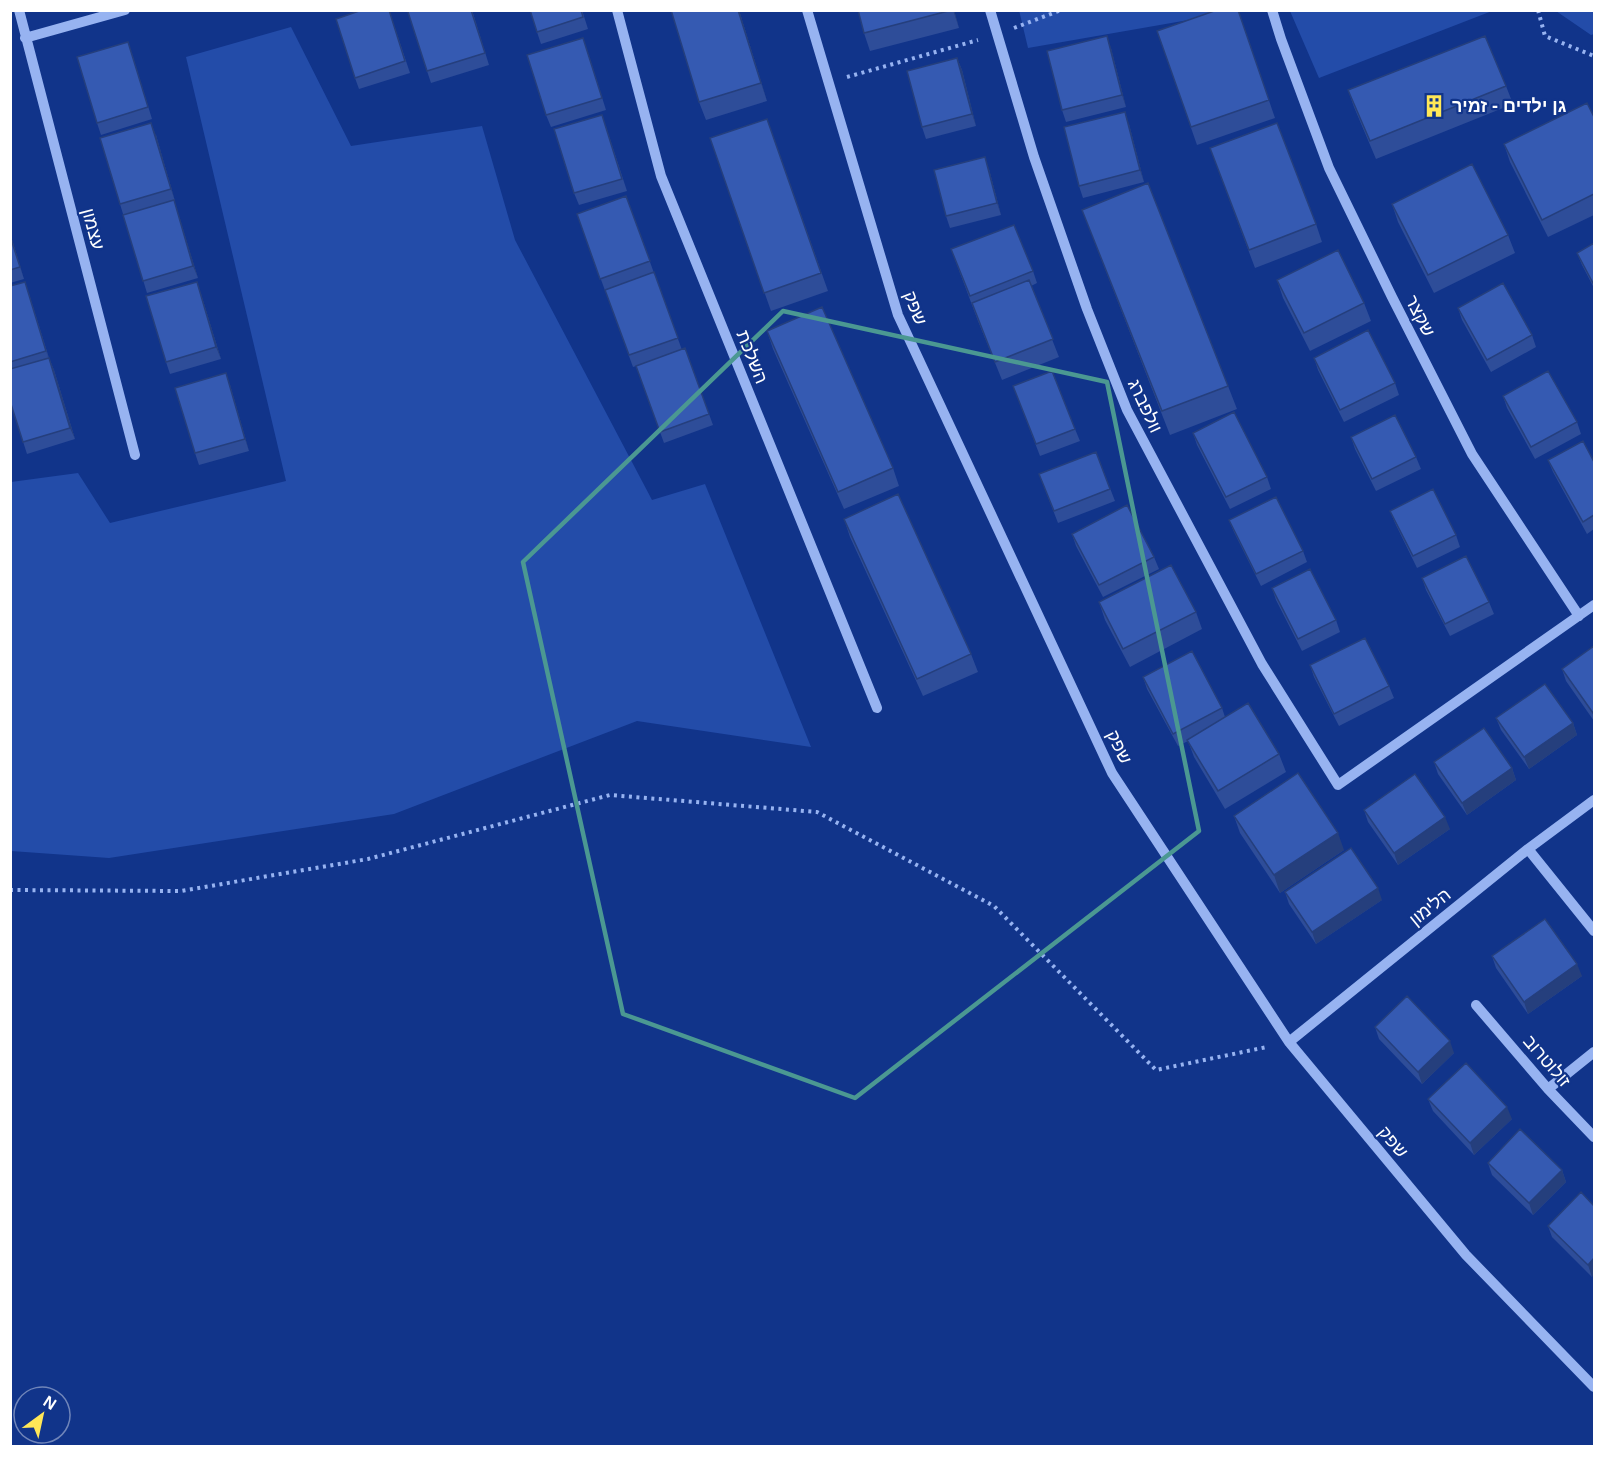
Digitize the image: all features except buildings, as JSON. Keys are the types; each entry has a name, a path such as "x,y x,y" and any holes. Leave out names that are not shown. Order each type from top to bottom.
{"street":[{"name":"עצמון","path":"19,10 135,455"},
{"path":"25,38 125,10"},
{"name":"השלכת","path":"617,10 661,176 877,708"},
{"name":"שפק","path":"807,10 898,315 1112,773 1289,1042 1466,1255 1594,1387"},
{"name":"וולפברג","path":"990,10 1034,158 1087,309 1127,410 1262,664 1338,785 1579,616"},
{"name":"שקצר","path":"1272,10 1329,168 1397,307 1472,454 1579,616"},
{"path":"1579,616 1594,605"},
{"name":"הלימון","path":"1289,1042 1528,849 1594,800"},
{"path":"1528,849 1594,931"},
{"name":"זולוטרוב","path":"1476,1005 1548,1089 1594,1137"},
{"path":"1548,1089 1594,1052"}],"path":[{"path":"828,82 996,35 1061,10"},
{"path":"1538,10 1545,36 1594,56"},
{"path":"10,890 182,891 368,859 610,795 817,812 994,906 1156,1070 1289,1042"}],"highlighted area":[{"path":"783,311 1107,382 1199,831 855,1098 623,1014 523,562"}],"shaded area":[{"path":"1019,10 1240,11 1028,48"},
{"path":"1290,11 1492,11 1319,78"},
{"path":"1556,11 1594,11 1594,34 1591,35"},
{"path":"291,27 351,146 482,126 515,240 652,500 705,484 811,747 637,721 394,814 109,858 11,851 11,482 78,473 110,523 286,481 186,57"}],"place":[{"name":"גן ילדים - זמיר","path":"1434,106"}]}
